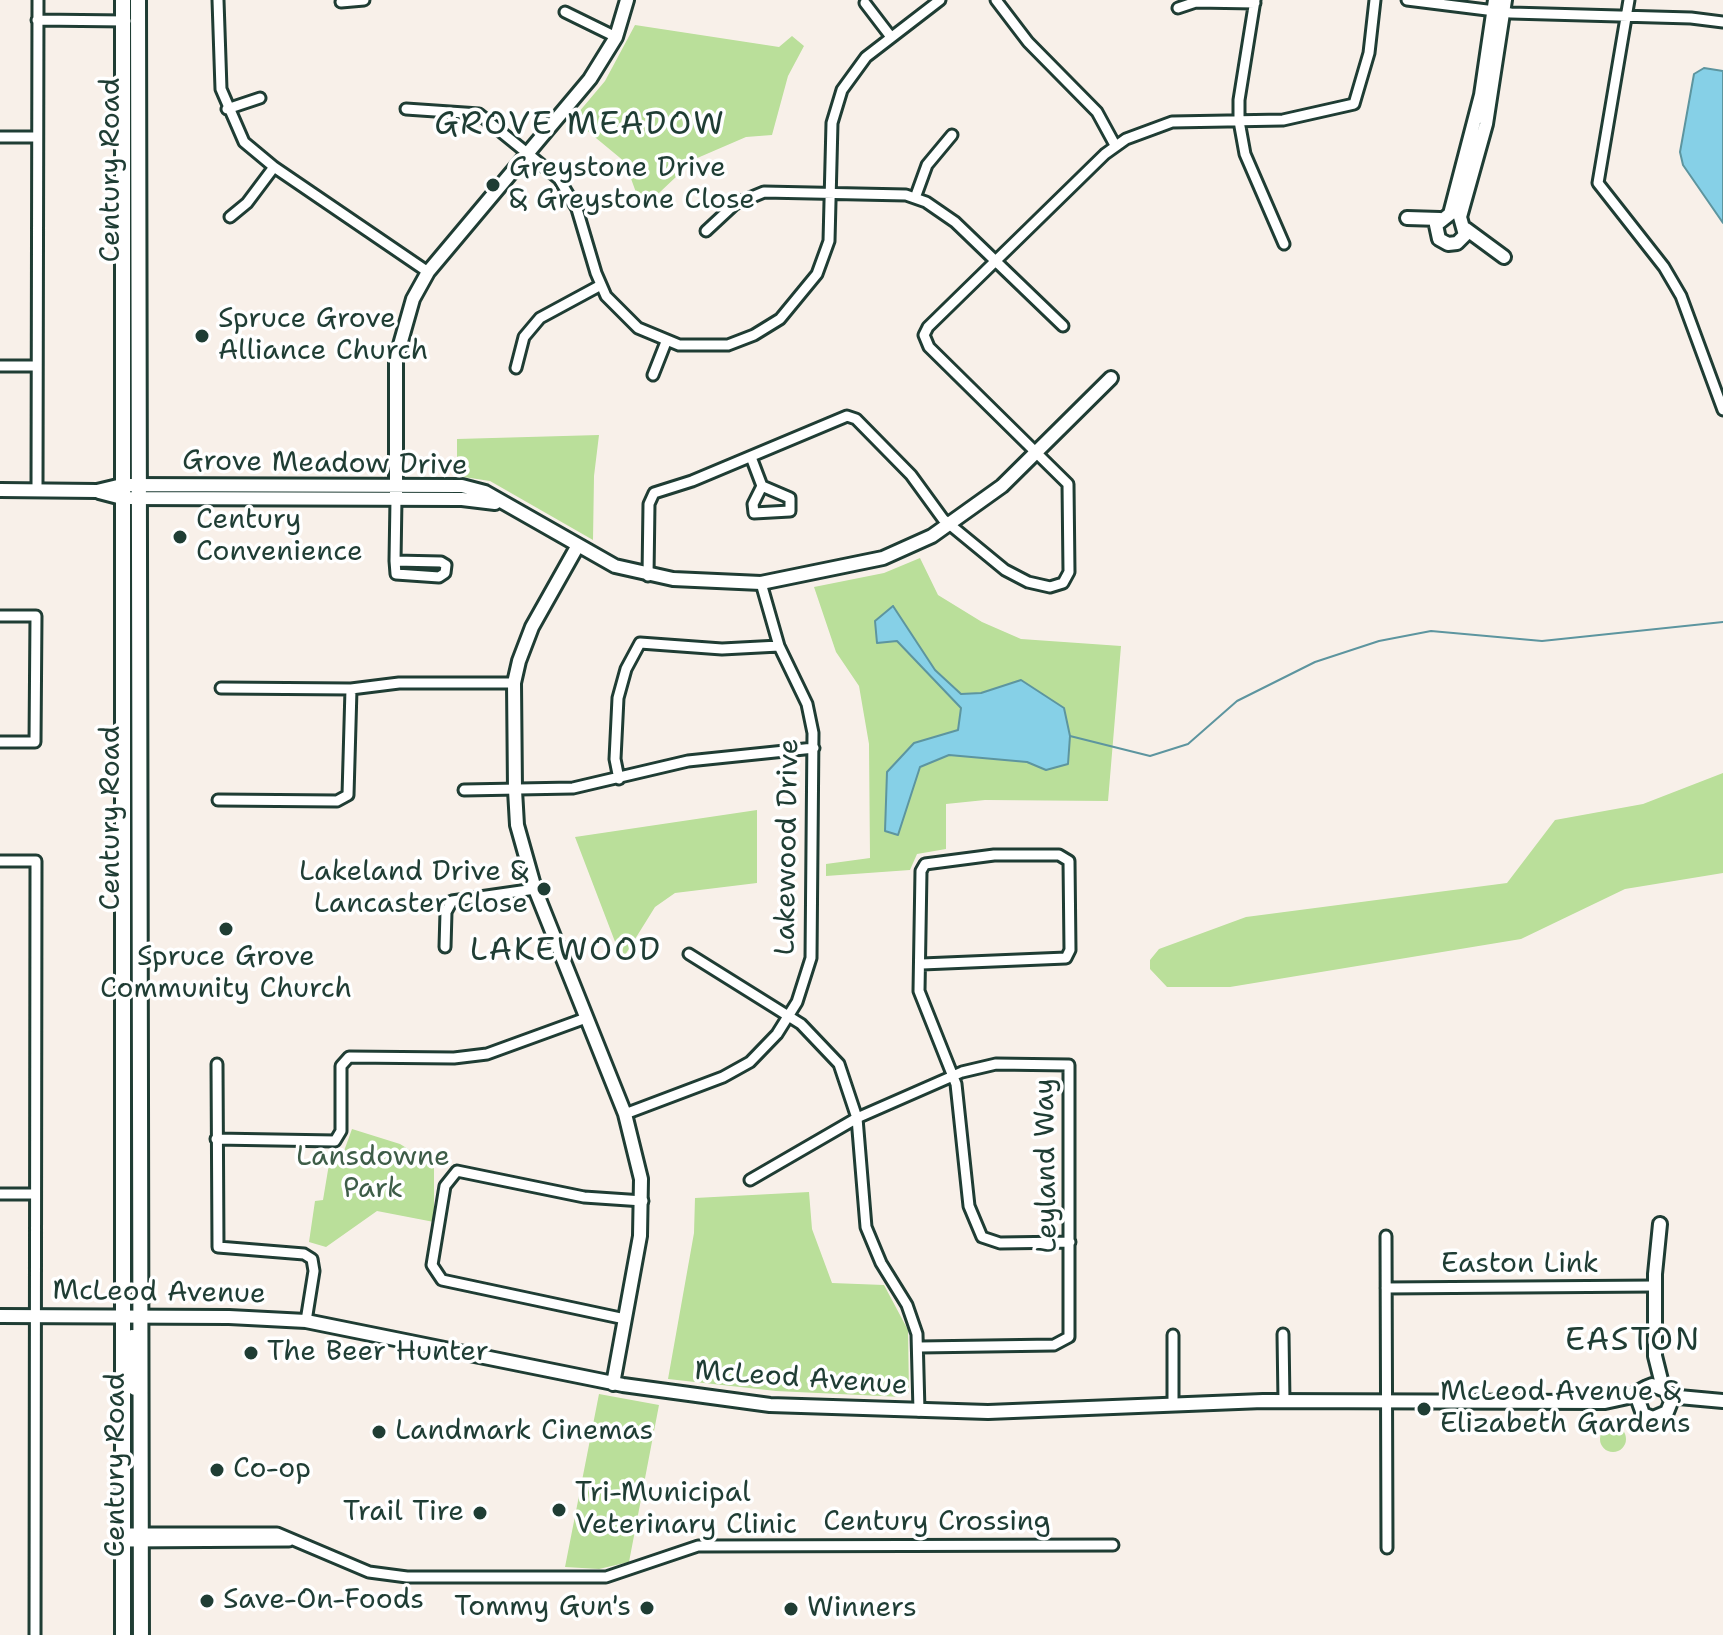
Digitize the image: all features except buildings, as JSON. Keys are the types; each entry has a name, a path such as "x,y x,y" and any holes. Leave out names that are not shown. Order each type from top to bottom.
{"main road":[{"name":"Century Road","path":"123,0 123,1635"},
{"name":"Century Road","path":"138,0 143,1317 141,1635"},
{"path":"123,1160 134,1303 143,1317"},
{"path":"122,1316 131,1326 135,1391 143,1409"}],"street":[{"path":"37,491 38,0"},
{"path":"218,0 219,78 227,109 244,142 274,167 428,272"},
{"path":"341,2 364,0"},
{"path":"395,561 441,562 446,569 439,577 401,577 395,572 395,561 396,499 396,359 402,329 428,272 590,79 616,37 627,0"},
{"path":"406,109 479,114 559,179 572,198 601,285 624,318 650,336 666,342 695,347 728,345 754,335 780,319 807,290 824,258 831,191 831,134 837,101 858,65 940,0"},
{"path":"996,0 1028,42 1097,112 1115,145"},
{"path":"648,576 649,504 654,493 751,457 837,418 852,417 911,475 951,525 1005,570 1028,582 1050,587 1063,583 1069,572 1068,484 929,347 924,335 1115,145 1172,122 1283,120 1354,104 1369,53 1375,0"},
{"path":"1407,0 1627,18 1691,18 1723,22"},
{"path":"1629,0 1598,183 1664,267 1681,296 1723,410"},
{"path":"1178,8 1196,2 1255,2 1239,100 1239,121 1245,154 1284,244"},
{"path":"865,3 891,37"},
{"path":"1499,6 1456,224 1448,244 1436,232 1407,218 1456,224 1504,257"},
{"path":"565,12 616,37"},
{"path":"37,20 138,21"},
{"path":"227,109 260,98"},
{"path":"915,198 927,165 952,135"},
{"path":"0,137 36,137"},
{"path":"230,217 247,203 274,167"},
{"path":"706,231 735,204 754,194 831,191 893,193 915,198 955,222 1063,326"},
{"path":"1436,232 1456,224"},
{"path":"516,368 524,337 540,318 601,285"},
{"path":"653,375 666,342"},
{"path":"0,366 36,366"},
{"name":"Grove Meadow Drive","path":"138,491 462,486 485,492 615,566 648,576 761,583 883,558 951,525 1037,453 1111,378"},
{"path":"751,457 762,486"},
{"path":"0,490 138,491"},
{"name":"Grove Meadow Drive","path":"138,491 462,499 506,506"},
{"path":"577,547 528,636 514,683 515,790 517,825 535,889 625,1114 643,1201 613,1384"},
{"name":"Lakewood Drive","path":"625,1114 723,1077 750,1062 765,1048 788,1016 805,981 813,936 814,748 807,704 779,646 761,583"},
{"path":"0,616 36,616 35,742 0,742"},
{"path":"619,779 615,759 618,698 637,646 648,642 722,649 779,646"},
{"path":"221,688 351,689 399,683 514,683"},
{"path":"218,800 343,799 351,789 351,689"},
{"path":"464,790 573,788 688,761 814,748"},
{"path":"922,964 1066,958 1070,950 1069,861 1065,857 994,855 932,862 923,867 919,991 953,1075 969,1206 982,1237 1000,1243 1070,1242"},
{"path":"0,861 36,861 35,1635"},
{"path":"445,947 446,912 452,901 535,889"},
{"path":"689,954 788,1016 831,1053 845,1077 857,1118 866,1227 881,1263 907,1305 920,1347 919,1411"},
{"path":"216,1139 335,1141 341,1131 341,1066 349,1057 454,1058 487,1054 586,1018"},
{"path":"217,1064 218,1247 304,1254 312,1259 314,1271 306,1321"},
{"name":"Leyland Way","path":"750,1180 857,1118 953,1075 996,1064 1069,1065 1070,1329 1067,1340 1054,1345 920,1347"},
{"path":"625,1319 442,1280 434,1270 433,1259 445,1186 457,1171 584,1197 643,1201"},
{"path":"0,1194 35,1194"},
{"path":"1660,1224 1655,1286 1655,1356 1671,1402 1667,1412"},
{"path":"1386,1236 1387,1548"},
{"name":"Easton Link","path":"1386,1288 1655,1286"},
{"name":"McLeod Avenue","path":"0,1316 306,1321 613,1384 770,1405 1012,1411 1284,1401 1605,1402 1653,1418 1686,1404 1718,1401"},
{"path":"1283,1334 1284,1401"},
{"path":"1173,1335 1173,1403"},
{"path":"1643,1414 1638,1400 1655,1356"},
{"name":"McLeod Avenue","path":"1605,1402 1652,1385 1679,1397 1718,1401"},
{"name":"Century Crossing","path":"123,1537 293,1541 380,1575 478,1578 606,1577 698,1546 1113,1545"}],"green space":[{"path":"635,25 779,47 792,36 804,46 788,76 772,135 746,137 695,159 642,209 625,162 573,119 605,81"},
{"path":"599,435 594,476 593,540 490,481 457,476 457,439"},
{"path":"920,558 938,595 982,622 1021,639 1121,646 1108,801 985,800 946,804 946,849 917,854 910,870 826,876 826,864 870,858 869,744 859,686 836,652 814,587 884,573"},
{"path":"1723,773 1723,873 1625,889 1521,939 1230,987 1167,987 1150,969 1150,960 1159,949 1246,917 1507,883 1555,820 1643,804"},
{"path":"757,810 757,883 675,893 655,907 622,960 575,837"},
{"name":"Lansdowne Park","path":"352,1129 400,1144 434,1165 434,1222 377,1211 326,1247 309,1242 315,1201 323,1200 330,1158 344,1151"},
{"path":"809,1192 812,1229 832,1283 884,1285 908,1330 909,1393 902,1397 776,1391 668,1379 694,1233 695,1198"},
{"path":"599,1394 659,1405 629,1562 599,1569 565,1567"},
{"path":"1613,1426 1622,1430 1626,1439 1622,1448 1613,1452 1604,1448 1600,1439 1604,1430"}],"water":[{"path":"1704,68 1723,71 1723,223 1683,165 1680,152 1694,74"},
{"path":"893,606 935,670 961,694 981,693 1021,680 1064,708 1070,736 1068,764 1046,770 1027,762 949,755 920,767 898,835 885,831 887,772 914,743 958,730 961,708 897,641 877,643 875,621"}],"waterway":[{"path":"1070,736 1150,756 1188,744 1237,701 1315,662 1379,641 1431,631 1542,641 1723,622"}],"place":[{"name":"Greystone Drive & Greystone Close","path":"493,185"},
{"name":"Spruce Grove Alliance Church","path":"202,336"},
{"name":"Century Convenience","path":"180,537"},
{"name":"Lakeland Drive & Lancaster Close","path":"544,889"},
{"name":"Spruce Grove Community Church","path":"226,929"},
{"name":"The Beer Hunter","path":"251,1353"},
{"name":"McLeod Avenue & Elizabeth Gardens","path":"1424,1409"},
{"name":"Landmark Cinemas","path":"379,1432"},
{"name":"Co-op","path":"217,1470"},
{"name":"Tri-Municipal Veterinary Clinic","path":"559,1510"},
{"name":"Trail Tire","path":"480,1513"},
{"name":"Save-On-Foods","path":"207,1601"},
{"name":"Tommy Gun's","path":"647,1608"},
{"name":"Winners","path":"791,1609"}],"district":[{"name":"GROVE MEADOW","path":"580,126"},
{"name":"LAKEWOOD","path":"566,952"},
{"name":"EASTON","path":"1633,1342"}]}
